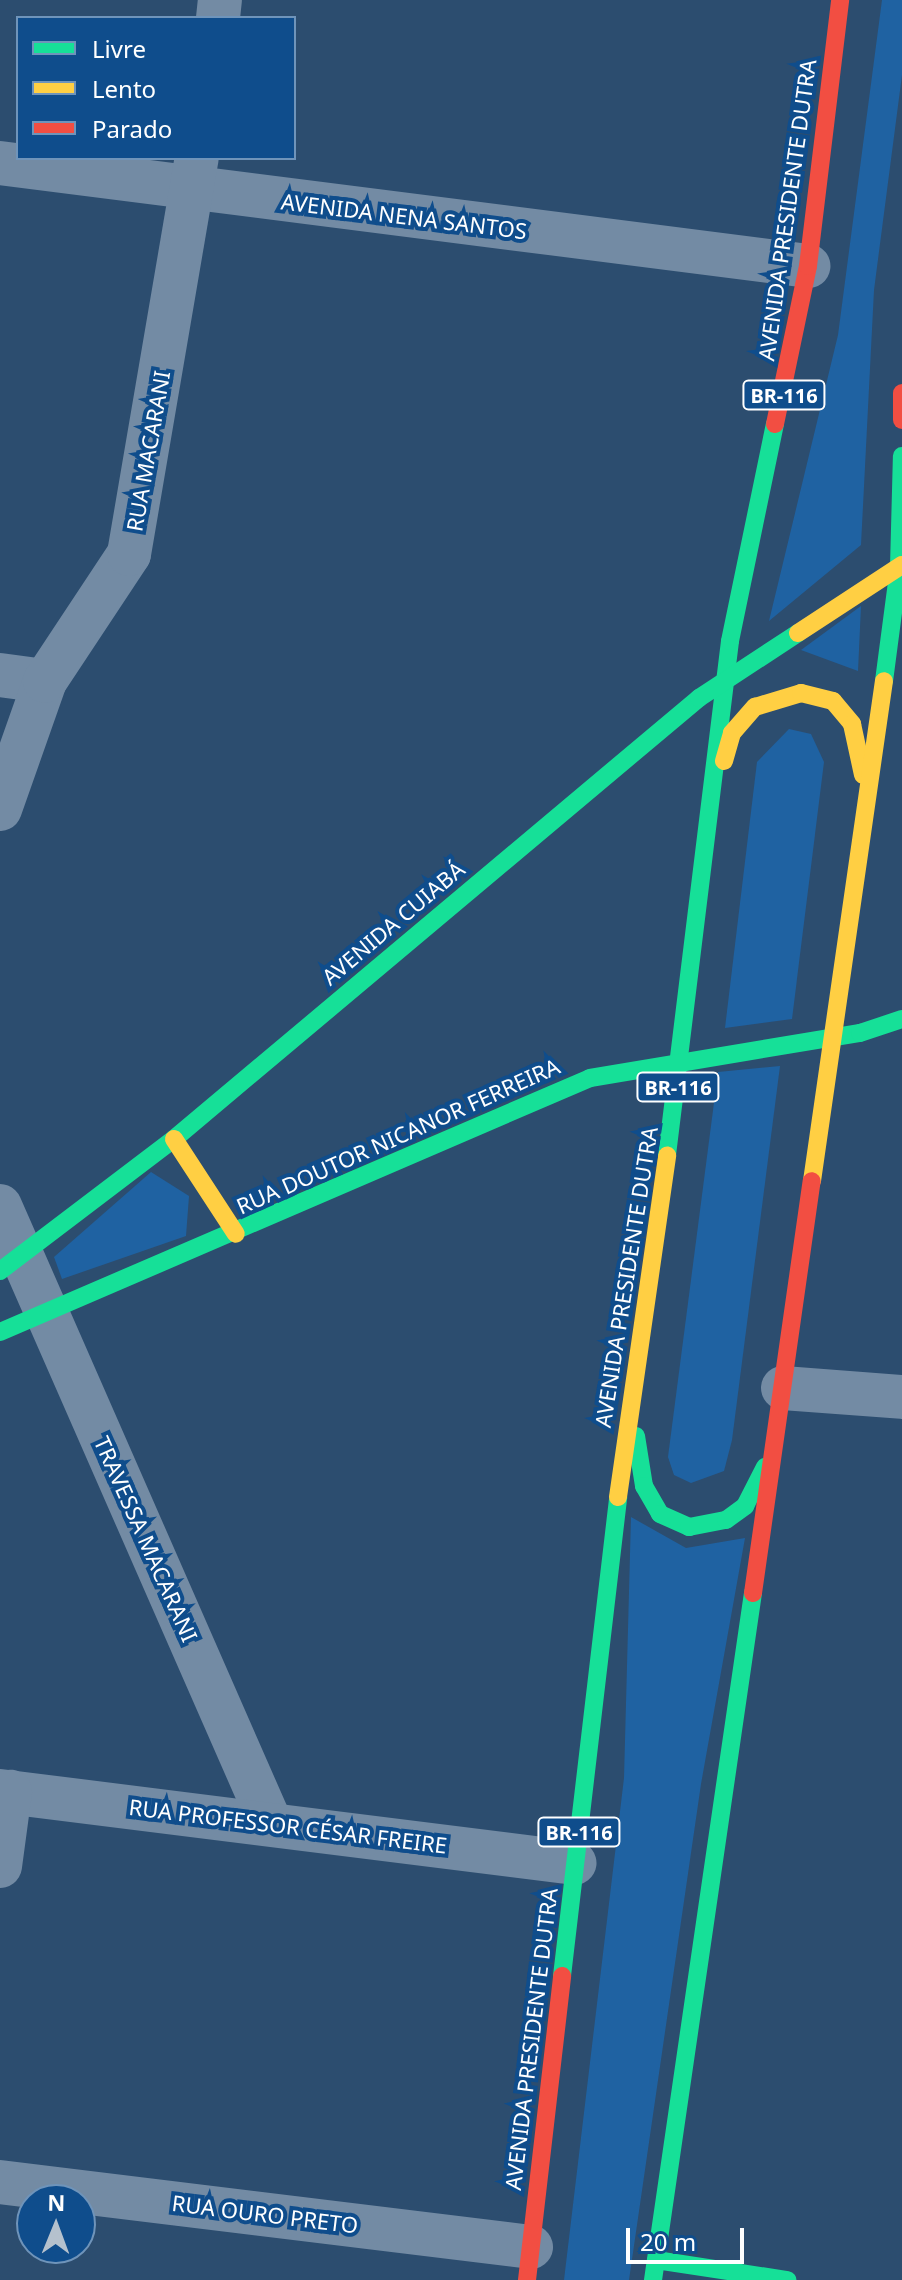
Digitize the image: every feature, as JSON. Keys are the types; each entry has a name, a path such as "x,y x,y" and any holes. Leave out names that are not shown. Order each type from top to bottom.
{"main road":[{"name":"AVENIDA PRESIDENTE DUTRA","path":"529,2263 575,1863 717,788 726,681 808,266 840,0"},
{"path":"902,393 902,420"},
{"path":"653,2280 900,566 902,456"},
{"name":"AVENIDA CUIABÁ","path":"11,1264 174,1139 726,681 900,566"},
{"path":"717,788 732,733 755,707 801,693 833,701 852,724 867,805"},
{"name":"RUA DOUTOR NICANOR FERREIRA","path":"0,1332 236,1234 590,1078 681,1059 830,1036 902,1019"},
{"path":"174,1139 236,1234"},
{"path":"637,1386 644,1486 660,1514 689,1527 726,1520 745,1506 781,1408"},
{"path":"656,2260 787,2280"}],"street":[{"name":"AVENIDA NENA SANTOS","path":"0,163 194,174 808,266"},
{"name":"RUA MACARANI","path":"0,809 45,681 129,554 194,174"},
{"path":"0,675 45,681"},
{"path":"0,1206 11,1264"},
{"name":"TRAVESSA MACARANI","path":"11,1264 46,1314 270,1822"},
{"path":"781,1408 902,1397"},
{"path":"0,1866 5,1791"},
{"name":"RUA PROFESSOR CÉSAR FREIRE","path":"5,1791 270,1822 575,1863"},
{"name":"RUA OURO PRETO","path":"0,2182 529,2263"}],"shaded area":[{"path":"882,0 902,0 902,75 874,290 861,545 769,621 838,335"},
{"path":"861,606 858,671 801,650"},
{"path":"789,729 811,734 824,762 792,1019 725,1028 757,762"},
{"path":"780,1066 732,1440 724,1471 691,1483 674,1475 668,1457 718,1072"},
{"path":"151,1172 189,1196 186,1236 62,1279 54,1257"},
{"path":"631,1517 686,1548 745,1538 701,1784 629,2280 564,2280 624,1778"}],"traffic: fast":[{"path":"667,1155 730,641 775,424"},
{"path":"884,681 899,567 902,456"},
{"path":"0,1271 174,1139 699,698 798,633"},
{"path":"0,1332 590,1078 860,1033 902,1019"},
{"path":"636,1436 644,1486 660,1514 689,1527 726,1520 745,1506 765,1467"},
{"path":"562,1976 618,1497"},
{"path":"653,2280 753,1593"},
{"path":"656,2260 787,2280"}],"traffic: slow":[{"path":"798,633 902,565"},
{"path":"812,1181 884,681"},
{"path":"724,761 732,733 755,707 801,693 833,701 852,724 863,775"},
{"path":"174,1139 236,1234"},
{"path":"618,1497 667,1155"}],"traffic: jam":[{"path":"775,424 808,266 840,0"},
{"path":"902,393 902,420"},
{"path":"753,1593 812,1181"},
{"path":"527,2280 562,1976"}]}
